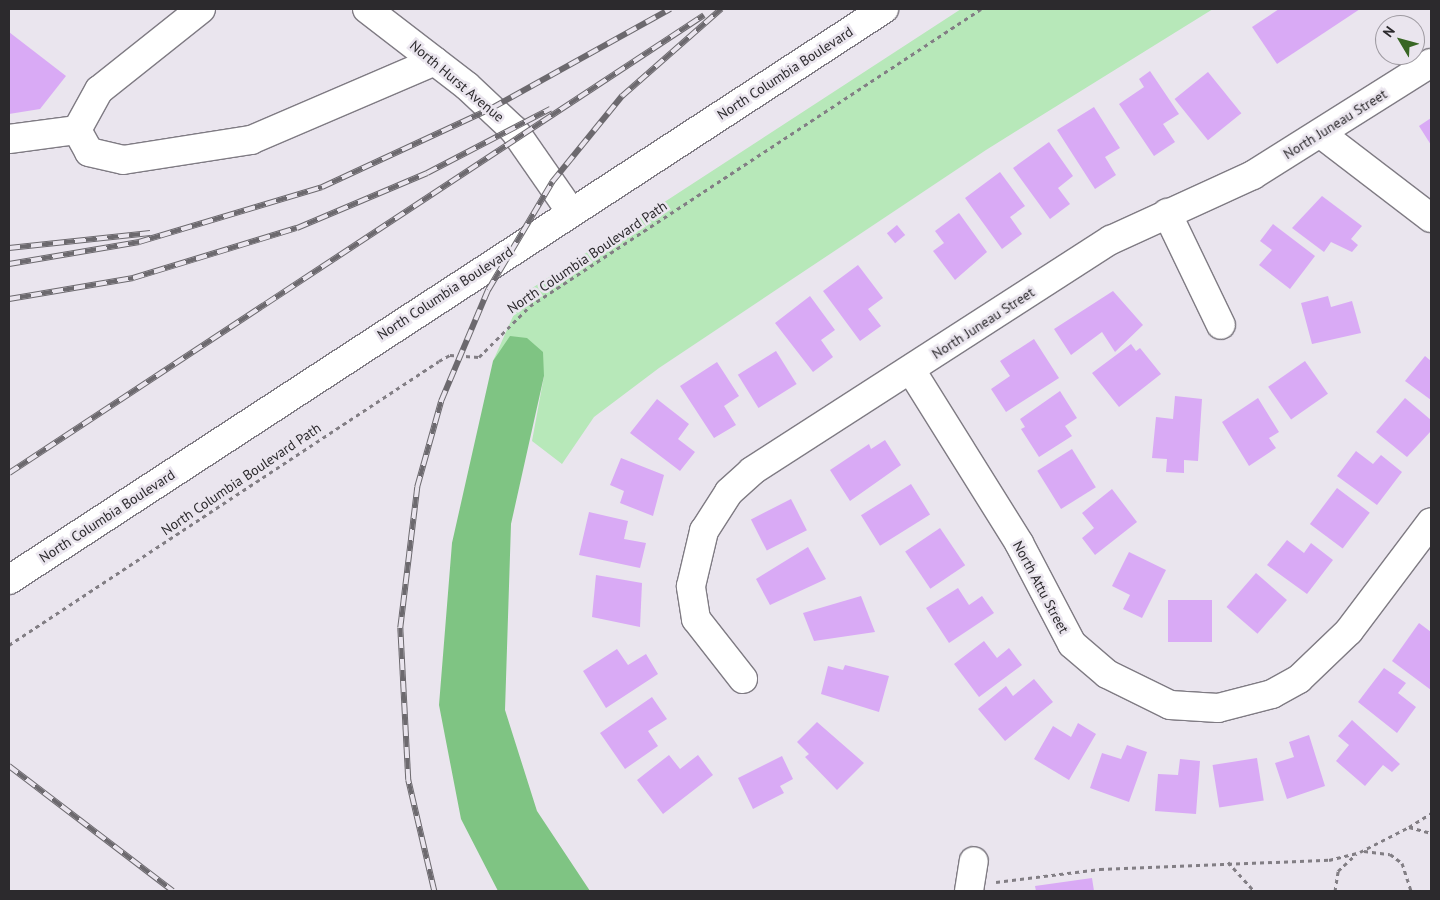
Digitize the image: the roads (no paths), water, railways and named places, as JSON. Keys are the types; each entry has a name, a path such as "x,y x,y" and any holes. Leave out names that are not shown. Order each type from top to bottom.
{"street":[{"path":"77,130 99,90 201,9"},
{"name":"North Hurst Avenue","path":"367,9 435,61 514,130 571,212"},
{"name":"North Columbia Boulevard","path":"9,580 884,9"},
{"path":"77,130 89,152 123,160 251,140 435,61"},
{"name":"North Juneau Street","path":"743,679 696,620 691,602 695,559 712,517 752,471 1110,240 1253,175 1321,134 1431,63"},
{"path":"9,139 77,130"},
{"path":"1321,134 1431,218"},
{"path":"1167,213 1220,325"},
{"name":"North Attu Street","path":"911,370 1019,543 1072,644 1116,679 1170,705 1218,708 1272,694 1299,679 1349,631 1431,522"}],"railway":[{"path":"9,264 139,242 322,187 492,108 670,9"},
{"path":"434,891 408,780 400,628 417,487 441,401 488,290 552,182 622,96 721,9"},
{"path":"9,473 704,15"},
{"path":"9,299 133,278 297,228 427,173 550,109"},
{"path":"9,248 150,233"},
{"path":"9,766 173,891"}]}
